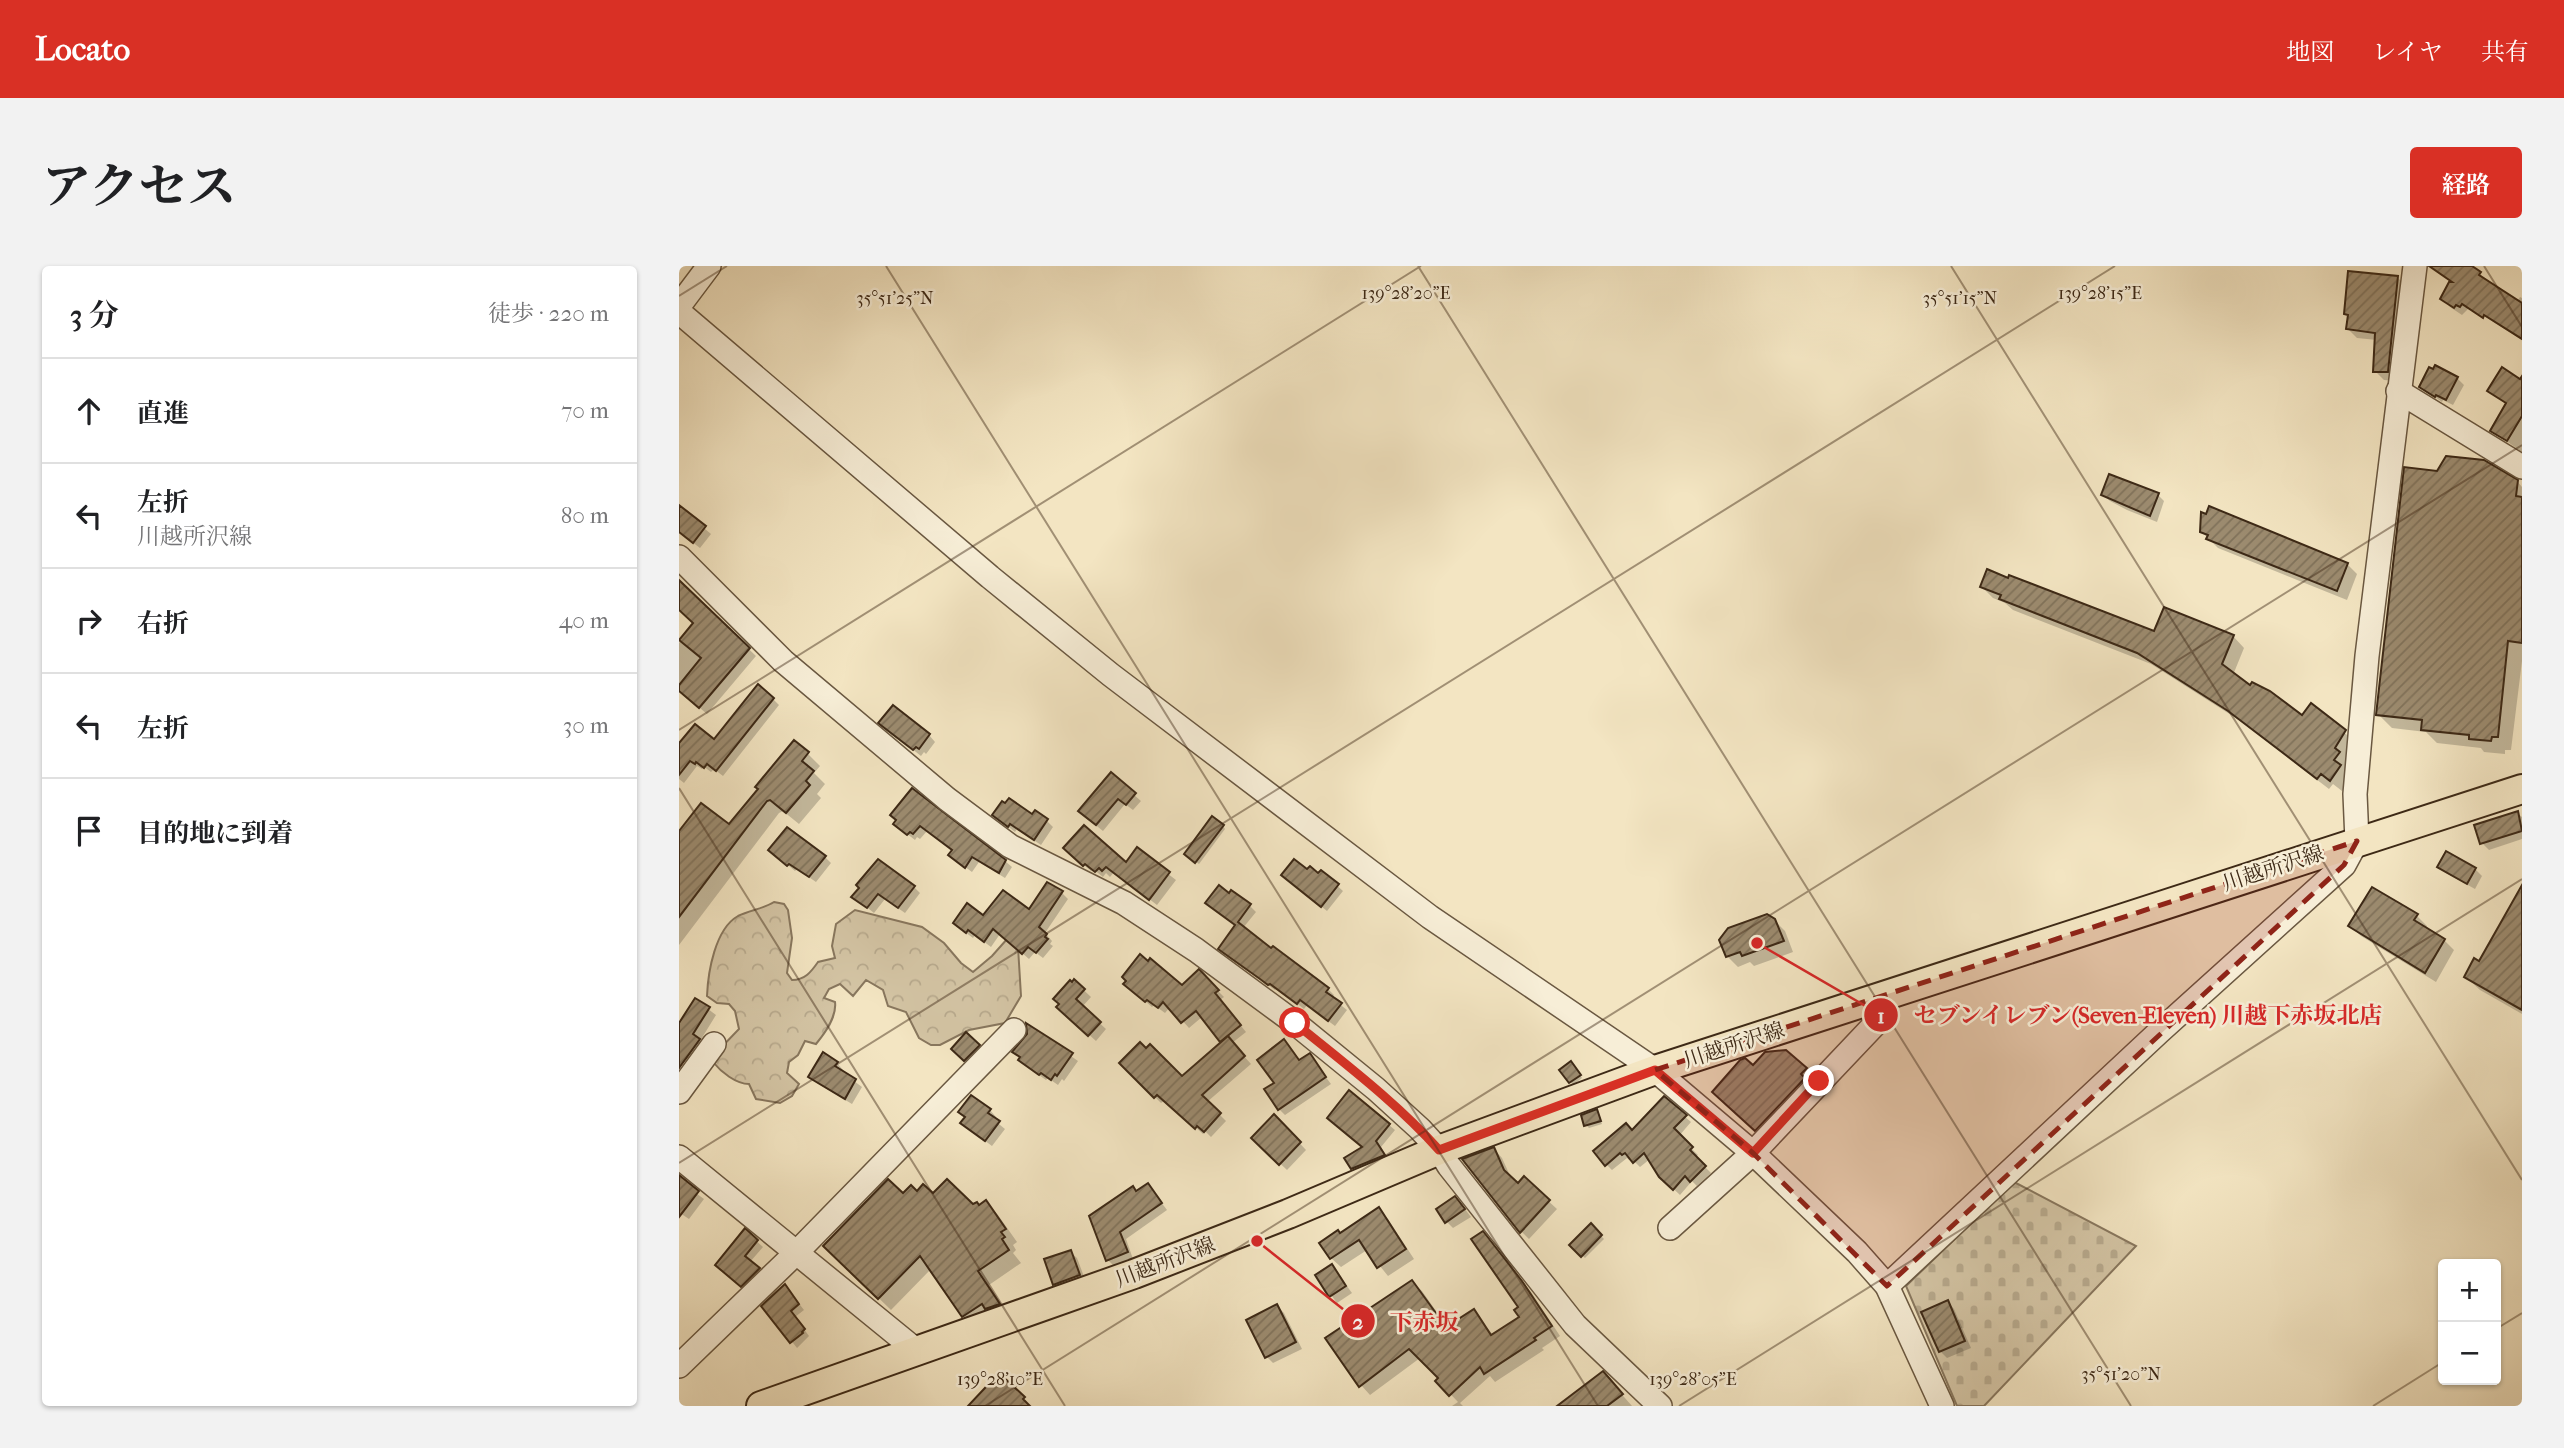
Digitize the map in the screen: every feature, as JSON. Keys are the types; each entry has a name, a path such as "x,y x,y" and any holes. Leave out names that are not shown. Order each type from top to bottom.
{"main road":[{"name":"川越所沢線","path":"761,1406 1215,1244 1439,1150 1655,1070 2522,789"}],"street":[{"path":"679,306 709,266"},
{"path":"1887,1286 2159,1032 2344,865 2357,841 2355,794 2367,656 2415,266"},
{"path":"679,312 990,577 1111,675 1430,917 1655,1070 1753,1153 1857,1252 1887,1286 1942,1406"},
{"path":"2398,391 2522,467"},
{"path":"679,557 783,661 947,799 1010,846 1124,903 1196,950 1295,1023 1385,1097 1439,1150 1575,1325 1660,1406"},
{"path":"1669,1228 1753,1153 1879,1020 1875,999"},
{"path":"679,1366 797,1252 1014,1030"},
{"path":"679,1092 714,1044"},
{"path":"679,1157 917,1351"}],"highlighted area":[{"path":"2357,841 2344,865 1887,1286 1753,1153 1655,1070"}],"green space":[{"path":"774,902 784,904 788,910 792,938 787,973 792,980 804,977 818,962 835,958 832,946 836,924 855,910 922,927 944,943 961,963 973,972 1008,938 1018,947 1021,996 1005,1023 969,1030 940,1045 931,1045 919,1038 906,1012 888,1006 883,990 866,980 853,996 840,984 829,989 824,998 835,1002 834,1013 826,1030 816,1044 805,1041 798,1055 789,1062 787,1073 799,1084 792,1096 780,1103 756,1099 749,1084 729,1077 713,1062 714,1055 739,1029 735,1011 729,1004 717,1003 707,996 714,952 730,922 738,916"},
{"path":"2014,1182 2136,1246 1984,1406 1957,1406 1906,1286"}],"building":[{"path":"2429,266 2472,266 2481,272 2479,275 2522,303 2522,339 2462,304 2454,308 2440,299 2449,282 2452,282"},
{"path":"2348,271 2398,276 2388,372 2373,372 2375,333 2346,329 2348,315 2344,314"},
{"path":"2435,365 2458,377 2446,400 2419,387 2429,367 2433,369"},
{"path":"2502,367 2520,379 2522,376 2522,416 2507,441 2490,431 2506,403 2487,391"},
{"path":"2446,456 2484,460 2518,480 2516,496 2522,497 2522,643 2508,641 2498,737 2492,737 2491,741 2469,739 2469,735 2421,730 2422,720 2376,715 2404,467 2437,471"},
{"path":"2109,474 2159,493 2150,516 2101,495"},
{"path":"679,505 706,526 693,543 679,532"},
{"path":"2209,506 2348,563 2337,591 2206,539 2208,535 2200,532 2201,512 2206,514"},
{"path":"1987,569 2154,631 2164,607 2234,635 2222,664 2250,685 2252,682 2270,691 2302,715 2311,703 2346,730 2335,748 2340,752 2334,760 2341,765 2330,781 2321,774 2317,779 2228,711 2137,653 1999,599 2001,595 1980,587"},
{"path":"679,580 750,648 699,708 679,691 679,685 701,658 679,640 693,623 679,610"},
{"path":"758,684 774,698 716,771 707,764 704,768 690,761 679,775 679,743 695,724 714,739"},
{"path":"893,705 930,734 919,749 916,747 913,750 878,723"},
{"path":"794,740 809,752 802,761 814,771 806,781 810,785 786,813 770,800 767,801 679,917 679,831 701,803 729,824"},
{"path":"1111,772 1136,793 1126,805 1118,799 1096,825 1078,811"},
{"path":"912,788 1006,860 999,873 972,857 965,868 948,855 952,850 920,826 913,834 910,832 907,835 893,824 896,820 890,815"},
{"path":"1009,798 1032,814 1035,810 1048,819 1034,840 1010,824 1008,827 992,815 1002,801 1005,803"},
{"path":"2518,811 2522,831 2480,844 2474,825"},
{"path":"1212,816 1224,825 1195,863 1184,854"},
{"path":"1084,825 1126,862 1137,847 1170,872 1149,900 1106,867 1095,872 1085,864 1083,866 1063,848"},
{"path":"787,827 826,856 809,877 789,864 787,866 768,850"},
{"path":"2446,851 2476,868 2467,884 2437,867"},
{"path":"878,859 915,886 898,908 878,894 867,908 851,897 859,888 856,885"},
{"path":"1294,859 1307,869 1310,866 1318,873 1321,870 1339,884 1321,907 1281,875"},
{"path":"1047,882 1063,891 1039,927 1047,934 1045,937 1048,939 1036,953 1028,947 1022,954 993,929 984,942 953,923 967,903 983,915 1003,890 1029,909"},
{"path":"1219,885 1251,904 1238,922 1329,988 1326,992 1342,1003 1328,1021 1300,1000 1297,1004 1218,949 1235,925 1205,903"},
{"path":"2522,885 2522,1010 2464,977 2474,958 2479,961"},
{"path":"2372,887 2418,914 2414,920 2445,939 2425,973 2348,926"},
{"path":"1767,914 1775,919 1784,941 1742,956 1740,952 1726,957 1719,940 1728,928"},
{"path":"1140,954 1148,961 1150,958 1182,985 1199,969 1219,990 1215,993 1241,1025 1220,1042 1196,1011 1181,1023 1163,1002 1158,1008 1147,1000 1145,1002 1123,984 1126,981 1122,977"},
{"path":"1074,979 1085,989 1076,999 1101,1022 1088,1036 1056,1007 1059,1004 1053,999"},
{"path":"695,998 710,1007 693,1034 700,1039 679,1068 679,1023"},
{"path":"1026,1023 1073,1053 1057,1076 1055,1074 1051,1080 1018,1060 1020,1057 1012,1052 1027,1034"},
{"path":"966,1032 980,1045 964,1061 951,1049"},
{"path":"1228,1036 1245,1056 1202,1095 1221,1113 1204,1132 1197,1126 1195,1129 1157,1095 1154,1098 1119,1063 1140,1042 1146,1048 1150,1044 1182,1076"},
{"path":"1284,1039 1299,1060 1310,1053 1326,1077 1278,1110 1264,1089 1274,1083 1257,1060"},
{"path":"1786,1050 1807,1068 1801,1074 1805,1078 1755,1131 1712,1092 1740,1060 1745,1058 1753,1065 1765,1052"},
{"path":"823,1052 838,1062 835,1066 856,1079 845,1099 808,1077"},
{"path":"1571,1061 1581,1075 1569,1083 1559,1070"},
{"path":"1349,1090 1390,1124 1376,1141 1385,1155 1351,1169 1344,1158 1362,1147 1327,1118"},
{"path":"971,1095 991,1109 988,1113 1000,1121 985,1141 960,1123 965,1117 958,1112"},
{"path":"1664,1096 1687,1115 1674,1128 1693,1147 1690,1150 1706,1166 1690,1182 1685,1176 1673,1190 1659,1177 1644,1153 1633,1163 1625,1153 1620,1153 1605,1166 1593,1151 1626,1123 1632,1130"},
{"path":"1597,1109 1601,1121 1584,1126 1581,1115"},
{"path":"1274,1114 1301,1142 1279,1165 1251,1138"},
{"path":"1494,1147 1504,1170 1518,1183 1524,1176 1550,1200 1520,1233 1462,1159"},
{"path":"679,1175 699,1191 679,1217"},
{"path":"888,1179 903,1193 911,1185 917,1191 923,1184 933,1193 947,1179 973,1204 977,1202 979,1205 986,1200 1006,1229 1001,1232 1005,1237 1002,1239 1009,1250 978,1271 1000,1304 985,1309 982,1304 962,1317 920,1256 878,1299 823,1246"},
{"path":"1148,1183 1162,1203 1120,1232 1128,1252 1106,1261 1089,1216 1133,1186 1136,1191"},
{"path":"1455,1196 1465,1209 1445,1223 1436,1209"},
{"path":"1379,1207 1406,1249 1377,1268 1359,1240 1330,1259 1319,1243 1338,1230 1340,1233"},
{"path":"1591,1223 1602,1235 1581,1257 1569,1245"},
{"path":"745,1228 758,1240 745,1256 760,1268 741,1287 715,1265"},
{"path":"1483,1231 1522,1281 1552,1326 1534,1338 1536,1340 1484,1374 1480,1367 1449,1396 1435,1381 1438,1378 1409,1349 1359,1387 1325,1338 1412,1280 1446,1327 1474,1309 1491,1335 1519,1317 1514,1310 1518,1307 1471,1239"},
{"path":"1071,1250 1080,1275 1053,1285 1044,1259"},
{"path":"1332,1264 1346,1286 1329,1297 1315,1275"},
{"path":"785,1284 799,1304 791,1311 805,1329 790,1343 761,1306"},
{"path":"1948,1300 1965,1341 1939,1352 1921,1312"},
{"path":"1277,1304 1296,1342 1265,1358 1246,1320"},
{"path":"1603,1371 1623,1394 1607,1406 1557,1406"},
{"path":"999,1373 1025,1397 1023,1399 1030,1406 968,1406"}],"place":[{"name":"セブンイレブン(Seven-Eleven) 川越下赤坂北店","path":"1757,943"},
{"name":"下赤坂","path":"1257,1241"}],"route":[{"path":"1295,1023 1375,1089 1439,1150 1655,1070 1753,1153 1819,1081"}]}
